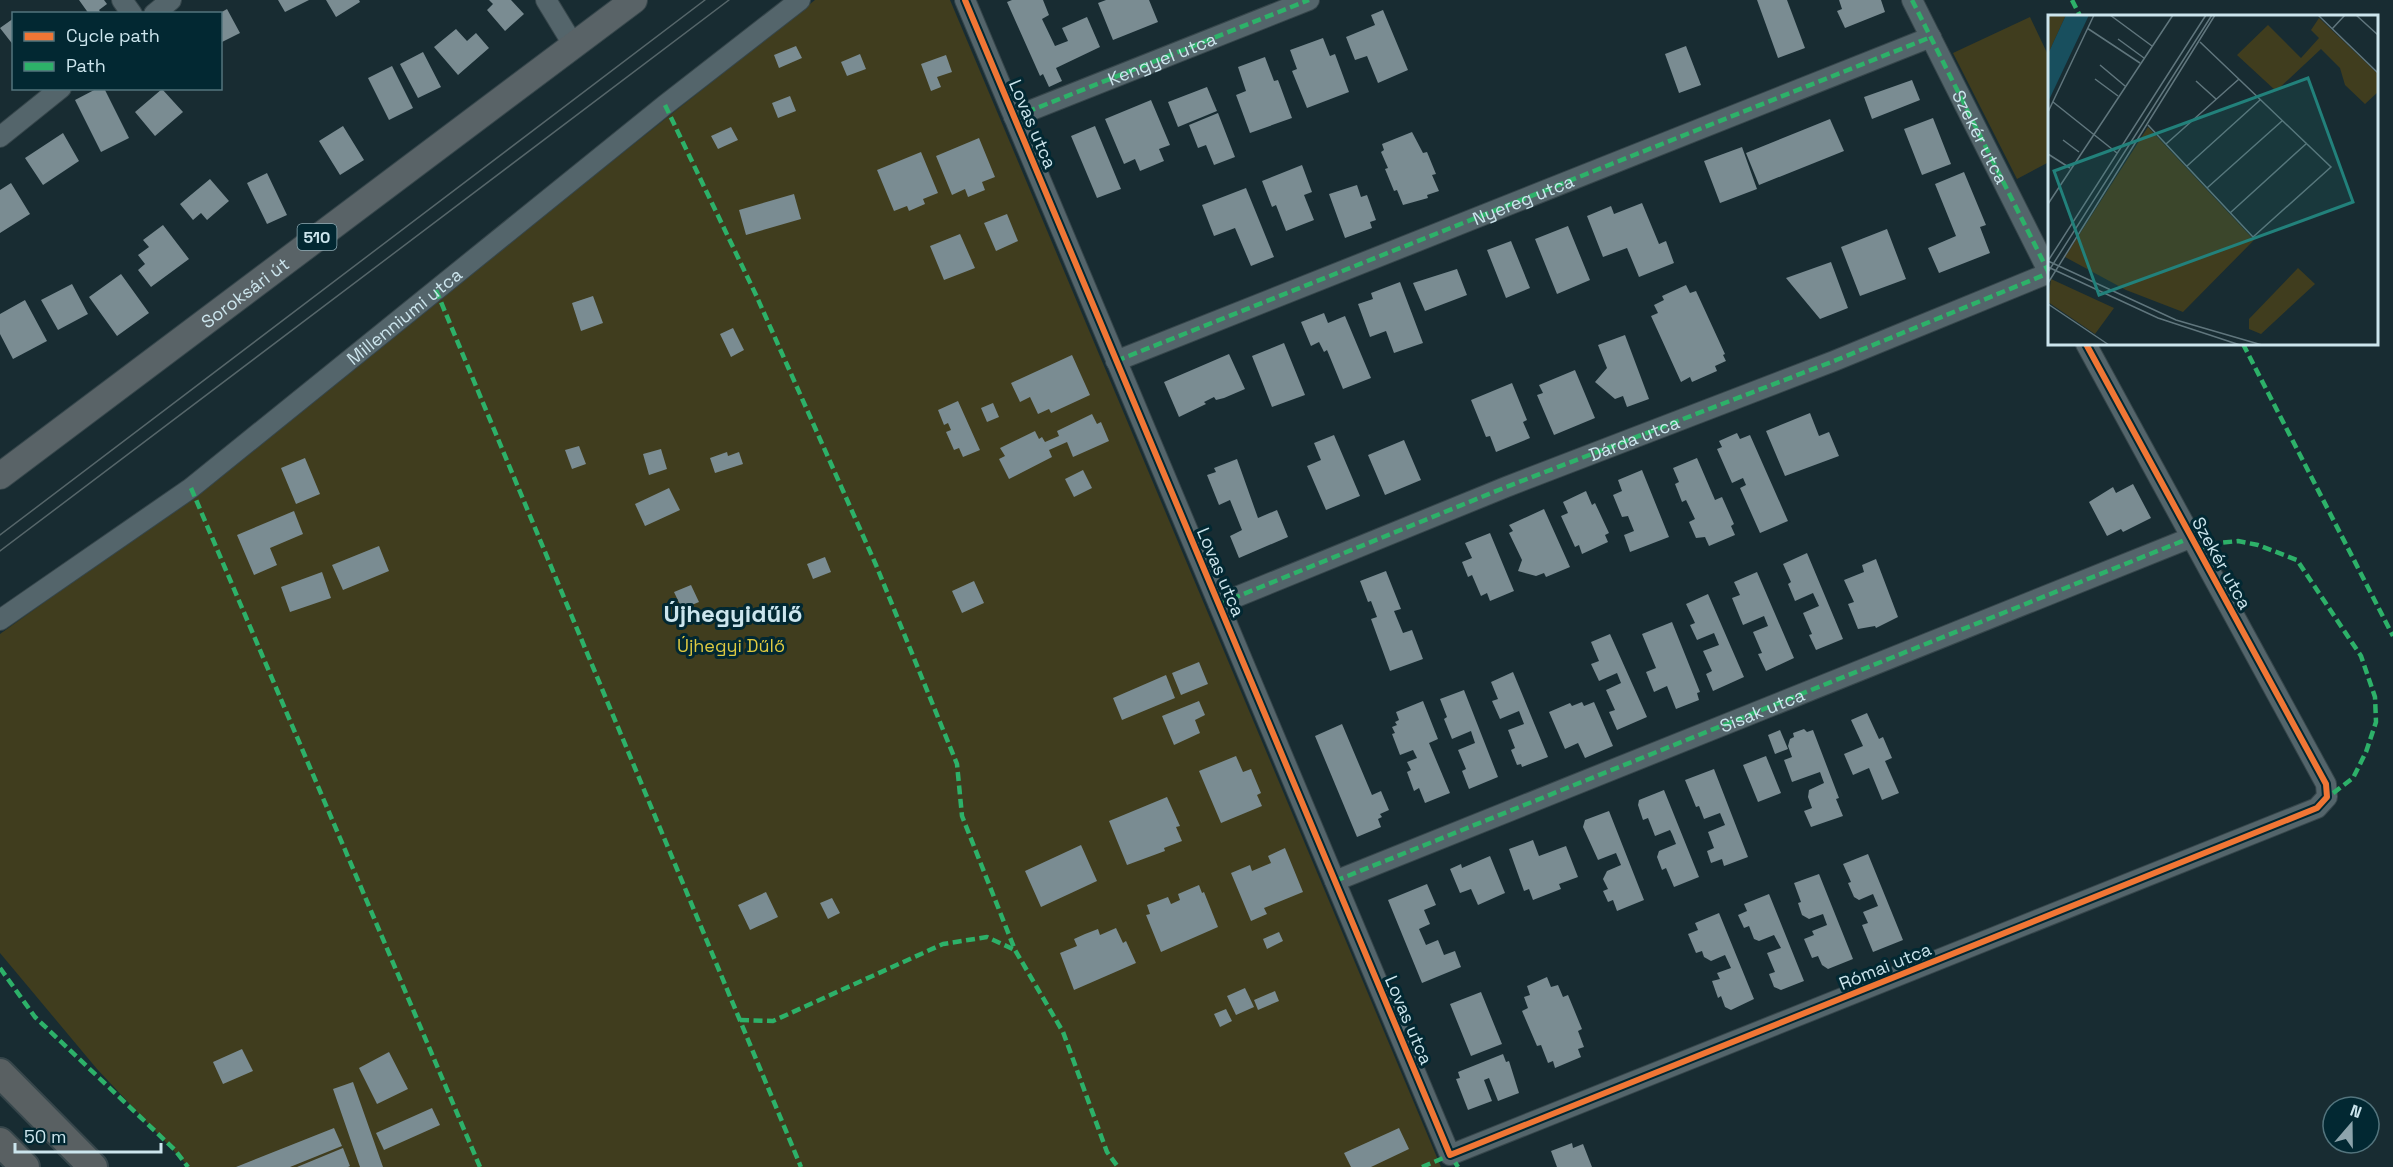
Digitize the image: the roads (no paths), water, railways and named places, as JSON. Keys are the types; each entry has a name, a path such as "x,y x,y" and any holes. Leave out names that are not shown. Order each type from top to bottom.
{"highway":[{"path":"0,1072 93,1167"},
{"path":"0,1142 25,1167"}],"main road":[{"name":"Soroksári út","path":"0,476 634,0"}],"street":[{"path":"156,12 171,0"},
{"path":"546,0 574,46"},
{"name":"Millenniumi utca","path":"0,620 191,488 665,105 800,0"},
{"name":"Lovas utca","path":"965,0 1450,1155"},
{"name":"Kengyel utca","path":"1014,117 1309,0"},
{"name":"Szekér utca","path":"1912,0 2048,272"},
{"name":"Nyereg utca","path":"1116,361 1930,37"},
{"path":"0,137 59,90"},
{"name":"Dárda utca","path":"1219,604 1506,487 1834,361 2048,274"},
{"name":"Szekér utca","path":"2087,345 2326,784 2327,797"},
{"name":"Sisak utca","path":"1335,881 2190,537"},
{"name":"Római utca","path":"1450,1155 2317,808 2327,797"}],"tram line":[{"path":"0,535 705,0"},
{"path":"0,551 729,0"}],"district":[{"name":"Újhegyidűlő","path":"733,613"}],"park label":[{"name":"Újhegyi Dűlő","path":"731,645"}]}
